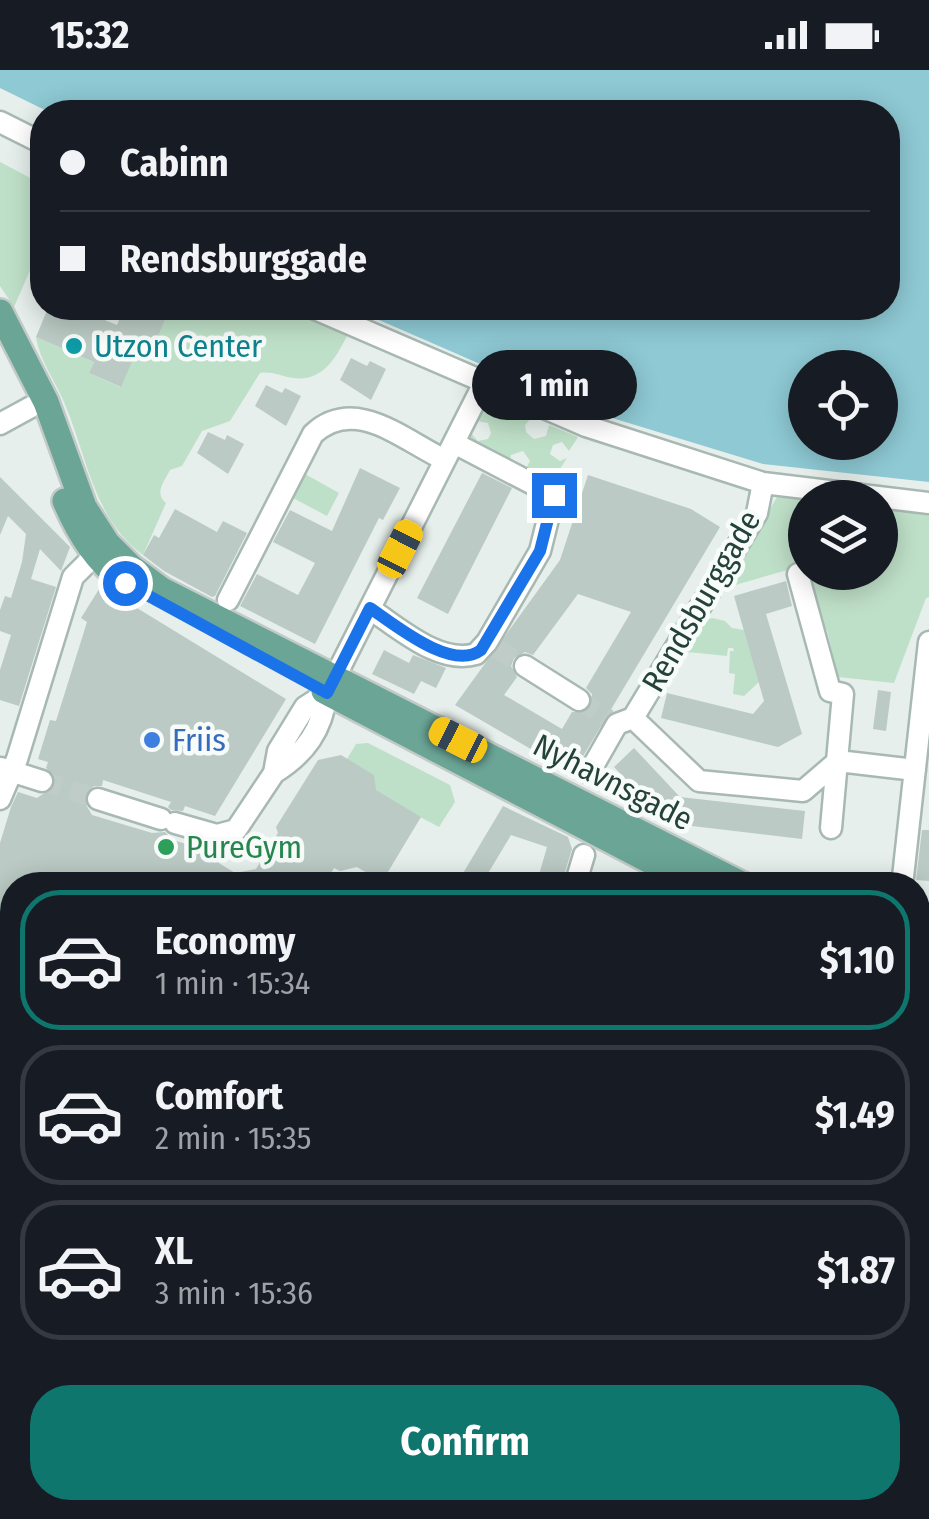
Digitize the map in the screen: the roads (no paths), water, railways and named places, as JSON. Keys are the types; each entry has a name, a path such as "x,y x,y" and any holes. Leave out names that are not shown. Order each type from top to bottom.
{"main road":[{"path":"0,312 20,364"},
{"path":"0,344 20,364"},
{"name":"Nyhavnsgade","path":"20,364 31,407 78,532 94,556 125,583 156,602 716,872"},
{"name":"Nyhavnsgade","path":"20,364 46,402 84,507 99,532 121,558 162,590 672,872"}],"street":[{"path":"0,122 30,137"},
{"name":"Rendsburggade","path":"340,320 586,426 763,483 929,503"},
{"path":"98,798 211,834 230,834 244,822 287,755 305,707 331,685 484,382"},
{"path":"0,424 31,407"},
{"path":"228,600 313,434 337,418 366,419 453,445 554,495 540,551 491,645 476,654 453,656 410,635 370,608"},
{"name":"Rendsburggade","path":"592,767 757,513 763,483"},
{"path":"0,799 5,769 73,577 94,556"},
{"path":"802,590 830,691 843,694 831,828"},
{"path":"904,872 929,642"},
{"path":"525,666 579,700"},
{"name":"Rendsburggade","path":"619,720 698,780 803,791 838,762"},
{"path":"838,762 915,770"},
{"path":"5,769 42,781"},
{"path":"579,872 584,855"}],"water":[{"path":"0,70 929,70 929,482 763,464 586,410 379,320 900,320 900,100 30,100 0,88"}],"tunnel":[{"path":"496,648 525,666"},
{"path":"579,700 608,719"},
{"path":"42,781 98,799"}],"place":[{"name":"Utzon Center","path":"74,346"},
{"name":"Friis","path":"152,740"},
{"name":"PureGym","path":"166,847"}]}
